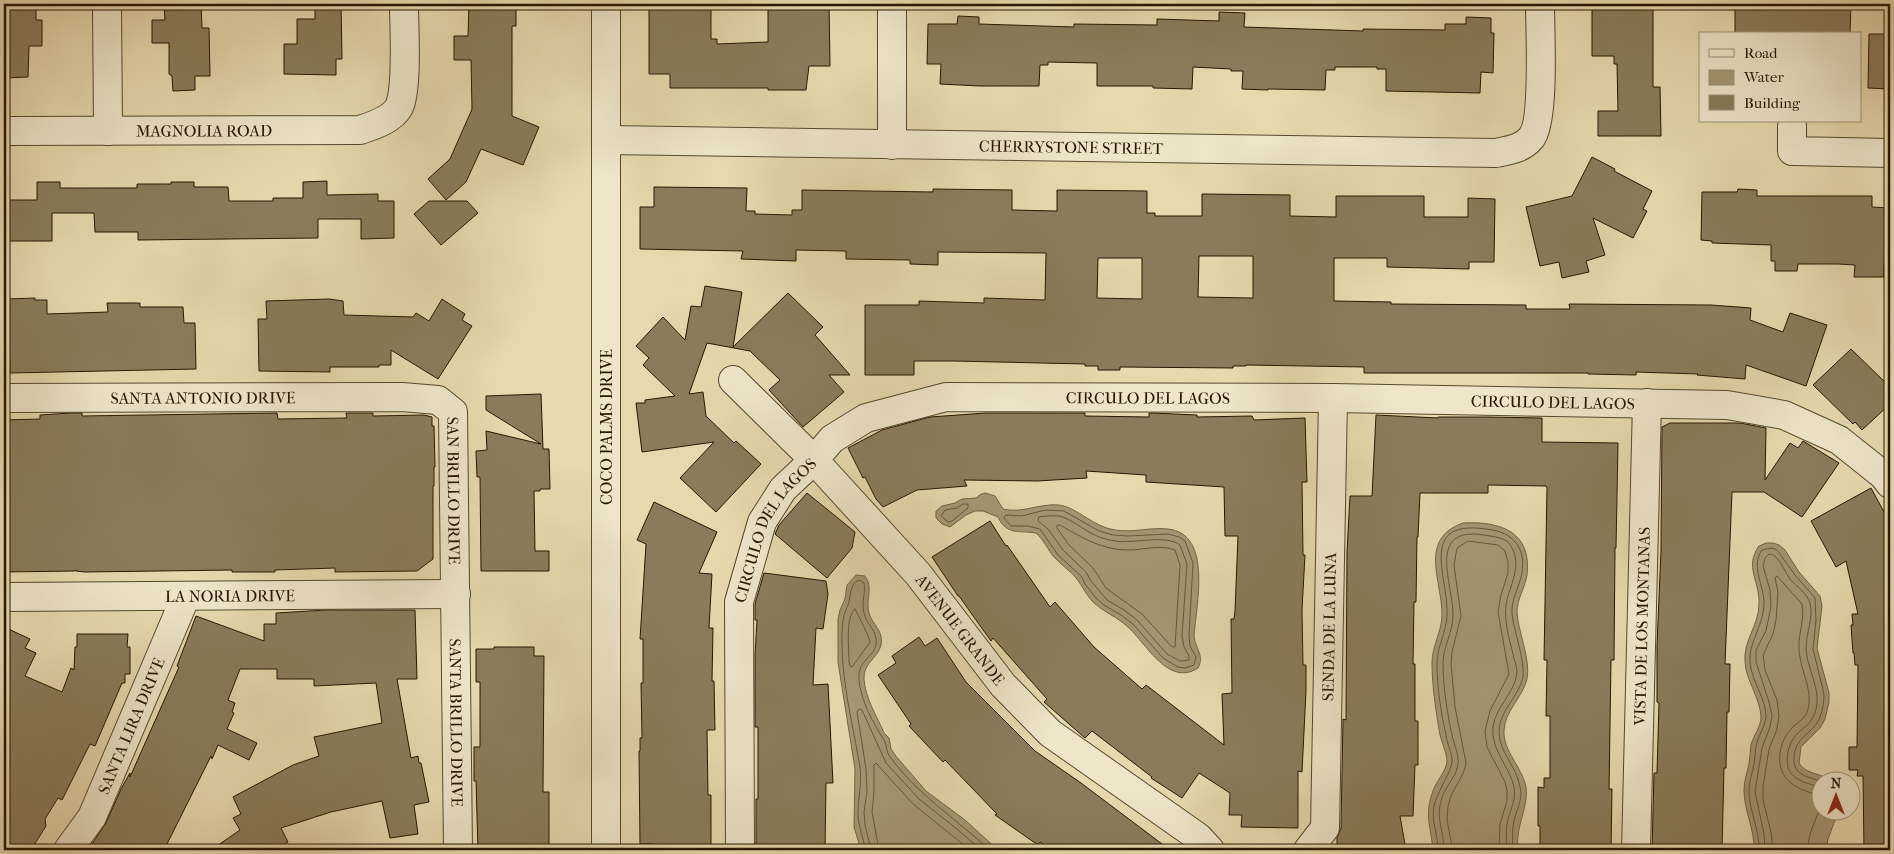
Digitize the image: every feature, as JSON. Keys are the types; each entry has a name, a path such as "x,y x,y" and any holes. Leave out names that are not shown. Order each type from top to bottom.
{"street":[{"path":"107,4 108,131"},
{"name":"MAGNOLIA ROAD","path":"4,132 360,130 383,122 399,108 404,82 404,4"},
{"name":"COCO PALMS DRIVE","path":"606,4 606,850"},
{"path":"892,4 892,145"},
{"name":"CHERRYSTONE STREET","path":"606,140 1496,153 1520,148 1533,137 1540,104 1540,4"},
{"path":"1792,126 1792,151 1890,153"},
{"name":"AVENUE GRANDE","path":"733,380 814,460 918,574 1003,686 1050,733 1198,837 1210,850"},
{"name":"SANTA ANTONIO DRIVE","path":"4,398 402,397"},
{"name":"SAN BRILLO DRIVE","path":"402,397 438,400 453,412 456,594"},
{"name":"CIRCULO DEL LAGOS","path":"740,850 739,602 762,522 783,489 814,460 832,438 866,418 946,397 1333,398 1727,404 1784,415 1839,440 1888,476"},
{"name":"SENDA DE LA LUNA","path":"1308,850 1325,828 1333,398"},
{"name":"VISTA DE LOS MONTANAS","path":"1636,850 1647,403"},
{"name":"LA NORIA DRIVE","path":"4,597 456,594"},
{"name":"SANTA BRILLO DRIVE","path":"456,594 458,850"},
{"name":"SANTA LIRA DRIVE","path":"68,850 92,817 186,596"}],"water":[{"path":"985,493 995,496 1003,509 1017,510 1045,505 1059,505 1072,509 1100,525 1115,530 1168,529 1182,534 1191,543 1197,557 1199,573 1194,636 1200,656 1198,668 1187,672 1178,672 1159,662 1125,624 1092,601 1077,579 1054,557 1036,533 1009,530 998,517 983,511 975,511 966,515 950,527 942,524 936,518 936,511 942,506 962,499 976,498"},
{"path":"1463,523 1490,524 1511,532 1519,539 1527,560 1527,575 1517,612 1526,655 1527,679 1522,692 1507,717 1504,731 1506,745 1521,773 1526,787 1526,802 1518,833 1518,850 1433,850 1429,821 1430,799 1436,783 1447,764 1434,699 1432,672 1432,657 1442,615 1436,562 1437,550 1441,539 1449,530"},
{"path":"1766,543 1779,545 1785,550 1799,572 1820,596 1822,606 1817,648 1829,693 1829,702 1825,719 1820,728 1801,747 1799,763 1805,770 1812,773 1812,822 1834,822 1826,850 1754,850 1753,835 1744,798 1744,787 1751,745 1761,717 1746,669 1745,654 1758,612 1759,596 1753,561 1759,546"},
{"path":"856,575 865,576 868,581 869,613 881,635 879,650 864,673 865,686 869,700 884,733 889,738 891,749 926,791 965,820 998,850 861,850 854,827 855,769 838,662 838,619 845,599 847,585"}],"building":[{"path":"9,4 36,4 36,20 42,20 42,46 29,46 28,77 4,78 4,36 9,36"},
{"path":"164,4 201,4 202,28 209,28 210,76 195,76 195,90 173,91 172,76 169,74 169,43 152,43 152,20 165,20"},
{"path":"315,4 341,4 342,59 336,59 336,75 284,74 284,44 297,44 297,19 315,19"},
{"path":"469,4 516,4 516,26 512,26 512,116 539,127 523,165 481,149 466,182 446,200 428,179 450,159 472,109 471,60 454,60 454,36 468,36"},
{"path":"649,4 711,4 711,39 717,39 717,44 768,42 768,4 829,4 830,66 809,66 806,90 670,88 670,74 649,74"},
{"path":"1592,4 1653,4 1653,87 1660,87 1661,136 1598,136 1598,111 1618,111 1617,64 1614,64 1614,56 1592,56"},
{"path":"1735,4 1851,4 1850,32 1735,32"},
{"path":"1219,12 1245,13 1244,27 1363,31 1363,29 1445,30 1445,24 1466,24 1466,17 1491,18 1491,33 1494,33 1493,73 1481,72 1480,93 1386,91 1386,69 1377,69 1377,67 1335,67 1335,70 1326,70 1325,90 1268,90 1242,89 1243,71 1193,67 1192,89 1153,88 1153,86 1097,86 1097,63 1048,62 1048,65 1040,65 1039,86 980,86 940,84 941,64 927,64 928,24 957,24 958,16 979,17 979,24 1074,27 1074,24 1157,25 1157,19 1219,21"},
{"path":"1869,34 1890,34 1889,89 1868,88"},
{"path":"1592,157 1652,191 1643,209 1647,211 1633,238 1593,218 1605,255 1586,261 1589,272 1562,278 1559,262 1540,266 1526,207 1572,196"},
{"path":"327,181 327,195 378,194 378,201 394,201 394,238 361,239 361,219 318,219 318,238 138,240 138,232 95,232 94,213 52,213 52,241 4,241 4,202 6,200 37,200 37,182 60,182 60,188 137,188 137,184 194,182 194,187 228,187 229,201 273,201 273,198 303,198 303,182"},
{"path":"654,187 747,188 746,211 755,211 755,214 792,215 792,210 802,210 802,190 933,192 933,189 1012,190 1012,210 1057,211 1057,190 1147,191 1147,213 1155,213 1155,216 1202,216 1202,194 1290,195 1290,216 1336,217 1336,196 1424,196 1424,217 1468,217 1468,198 1495,199 1494,262 1469,262 1469,269 1387,267 1387,258 1334,258 1334,301 1391,302 1391,304 1526,305 1526,309 1570,309 1569,304 1711,305 1751,308 1750,320 1783,332 1790,313 1827,325 1806,386 1746,365 1745,379 1698,374 1636,372 1636,375 1588,373 1364,373 1364,367 1246,365 1233,366 1233,368 1120,367 1120,370 1098,370 1098,366 1085,366 1085,364 954,361 914,361 914,375 865,375 865,305 919,305 919,301 984,303 984,298 1045,300 1046,253 938,252 938,265 910,264 910,260 846,259 846,251 796,250 796,261 741,259 743,251 640,249 640,207 654,207","holes":["1199,256 1253,256 1253,298 1198,297","1098,258 1142,258 1142,299 1097,298"]},
{"path":"1738,189 1757,190 1757,196 1872,196 1872,207 1890,208 1890,266 1884,265 1884,277 1854,277 1855,265 1838,264 1798,264 1797,271 1775,271 1775,261 1771,261 1771,245 1712,243 1712,241 1701,240 1702,192 1737,192"},
{"path":"429,201 467,201 478,213 441,245 414,214"},
{"path":"705,286 742,292 733,347 788,293 823,327 815,335 850,375 829,375 844,392 803,427 769,390 780,380 750,351 707,343 689,394 703,392 706,416 734,443 736,441 761,464 716,512 680,478 714,442 642,452 636,403 645,403 645,400 675,396 643,365 649,358 636,346 663,317 685,340 691,306 701,307"},
{"path":"35,298 35,300 47,300 47,314 108,312 107,303 140,303 140,307 183,307 184,323 195,323 196,369 10,373 8,299"},
{"path":"329,299 343,301 344,315 413,317 416,313 429,321 442,299 465,314 462,320 472,326 438,379 391,350 391,365 379,365 379,367 330,367 330,372 259,371 258,319 267,319 266,301"},
{"path":"1851,349 1890,387 1890,404 1862,430 1855,422 1853,424 1813,385"},
{"path":"541,394 543,449 549,449 550,489 534,491 535,551 549,551 549,571 481,571 480,477 477,477 476,451 487,450 486,431 541,444 486,410 486,396"},
{"path":"82,413 82,416 277,413 278,419 347,418 346,413 373,413 373,416 424,415 432,417 435,467 433,486 433,559 417,571 335,572 335,568 275,570 275,572 232,572 232,570 85,572 76,570 4,572 4,420 40,419 40,415"},
{"path":"986,413 1085,413 1085,416 1149,417 1149,413 1152,413 1197,415 1197,417 1252,416 1254,420 1305,418 1307,482 1302,482 1303,555 1305,555 1302,610 1303,665 1306,665 1306,691 1302,772 1298,771 1298,828 1241,827 1242,815 1229,815 1230,793 1199,773 1182,798 1151,778 1092,731 1085,738 1044,702 1047,699 993,638 991,641 932,557 990,521 1050,607 1055,602 1094,647 1142,689 1146,685 1224,745 1222,694 1232,693 1231,619 1234,619 1235,611 1238,536 1225,536 1224,487 1146,482 1146,475 1086,471 1087,478 1037,481 964,480 967,486 917,490 883,507 876,499 865,477 863,478 848,448 882,430 930,417"},
{"path":"1376,415 1438,418 1542,418 1542,442 1618,443 1614,660 1611,660 1609,789 1612,789 1611,850 1540,850 1538,787 1544,788 1544,778 1550,778 1550,716 1546,716 1547,660 1544,660 1547,488 1546,486 1488,485 1488,493 1420,493 1416,602 1414,602 1413,664 1415,664 1415,721 1418,721 1418,765 1415,765 1413,816 1400,816 1406,850 1337,850 1337,838 1341,828 1343,719 1346,720 1347,552 1350,496 1372,496"},
{"path":"1670,423 1740,423 1766,428 1765,480 1790,443 1798,448 1803,441 1839,463 1802,517 1764,492 1732,492 1725,664 1730,664 1729,712 1727,712 1726,768 1724,768 1722,850 1652,850 1654,773 1657,773 1659,703 1657,702 1657,645 1661,551 1662,427"},
{"path":"1871,488 1890,523 1890,850 1864,850 1863,776 1862,772 1858,772 1858,770 1849,770 1849,747 1857,747 1858,665 1855,665 1851,625 1853,625 1852,614 1858,614 1846,561 1836,567 1811,521"},
{"path":"807,493 855,532 852,548 827,578 775,534 779,525"},
{"path":"654,502 717,532 699,573 712,574 709,628 713,628 712,681 714,681 715,730 707,730 708,795 711,795 711,850 653,850 653,844 640,844 639,751 640,738 642,738 641,683 643,683 643,639 640,639 646,544 637,540"},
{"path":"764,573 826,581 828,594 823,629 816,628 813,685 828,684 833,783 826,783 825,849 756,848 758,727 755,727 757,620 755,620 755,604"},
{"path":"326,610 415,610 417,679 397,679 411,758 418,756 419,763 421,763 429,802 414,805 418,834 390,838 382,801 331,812 281,828 288,842 272,850 211,850 240,830 233,818 241,814 233,797 293,765 319,756 314,737 382,723 376,683 314,686 314,679 277,679 277,669 240,669 228,700 235,703 232,712 234,713 227,729 257,743 249,760 218,745 164,850 88,850 106,823 130,773 130,777 179,667 177,666 196,616 264,641 264,624 276,624 276,613"},
{"path":"4,627 30,639 25,648 36,653 25,676 62,692 71,668 74,670 77,634 128,634 127,647 130,647 130,674 125,674 125,683 122,683 95,746 90,744 62,800 58,798 45,819 46,826 31,850 4,850"},
{"path":"919,637 925,646 937,638 966,682 1035,751 1170,850 1051,850 1040,842 1038,845 995,815 997,814 945,760 943,762 909,726 911,724 878,675 896,663 892,656"},
{"path":"494,647 534,647 534,656 544,656 543,792 549,792 549,850 478,850 474,747 480,747 480,682 476,682 476,649 494,649"}]}
